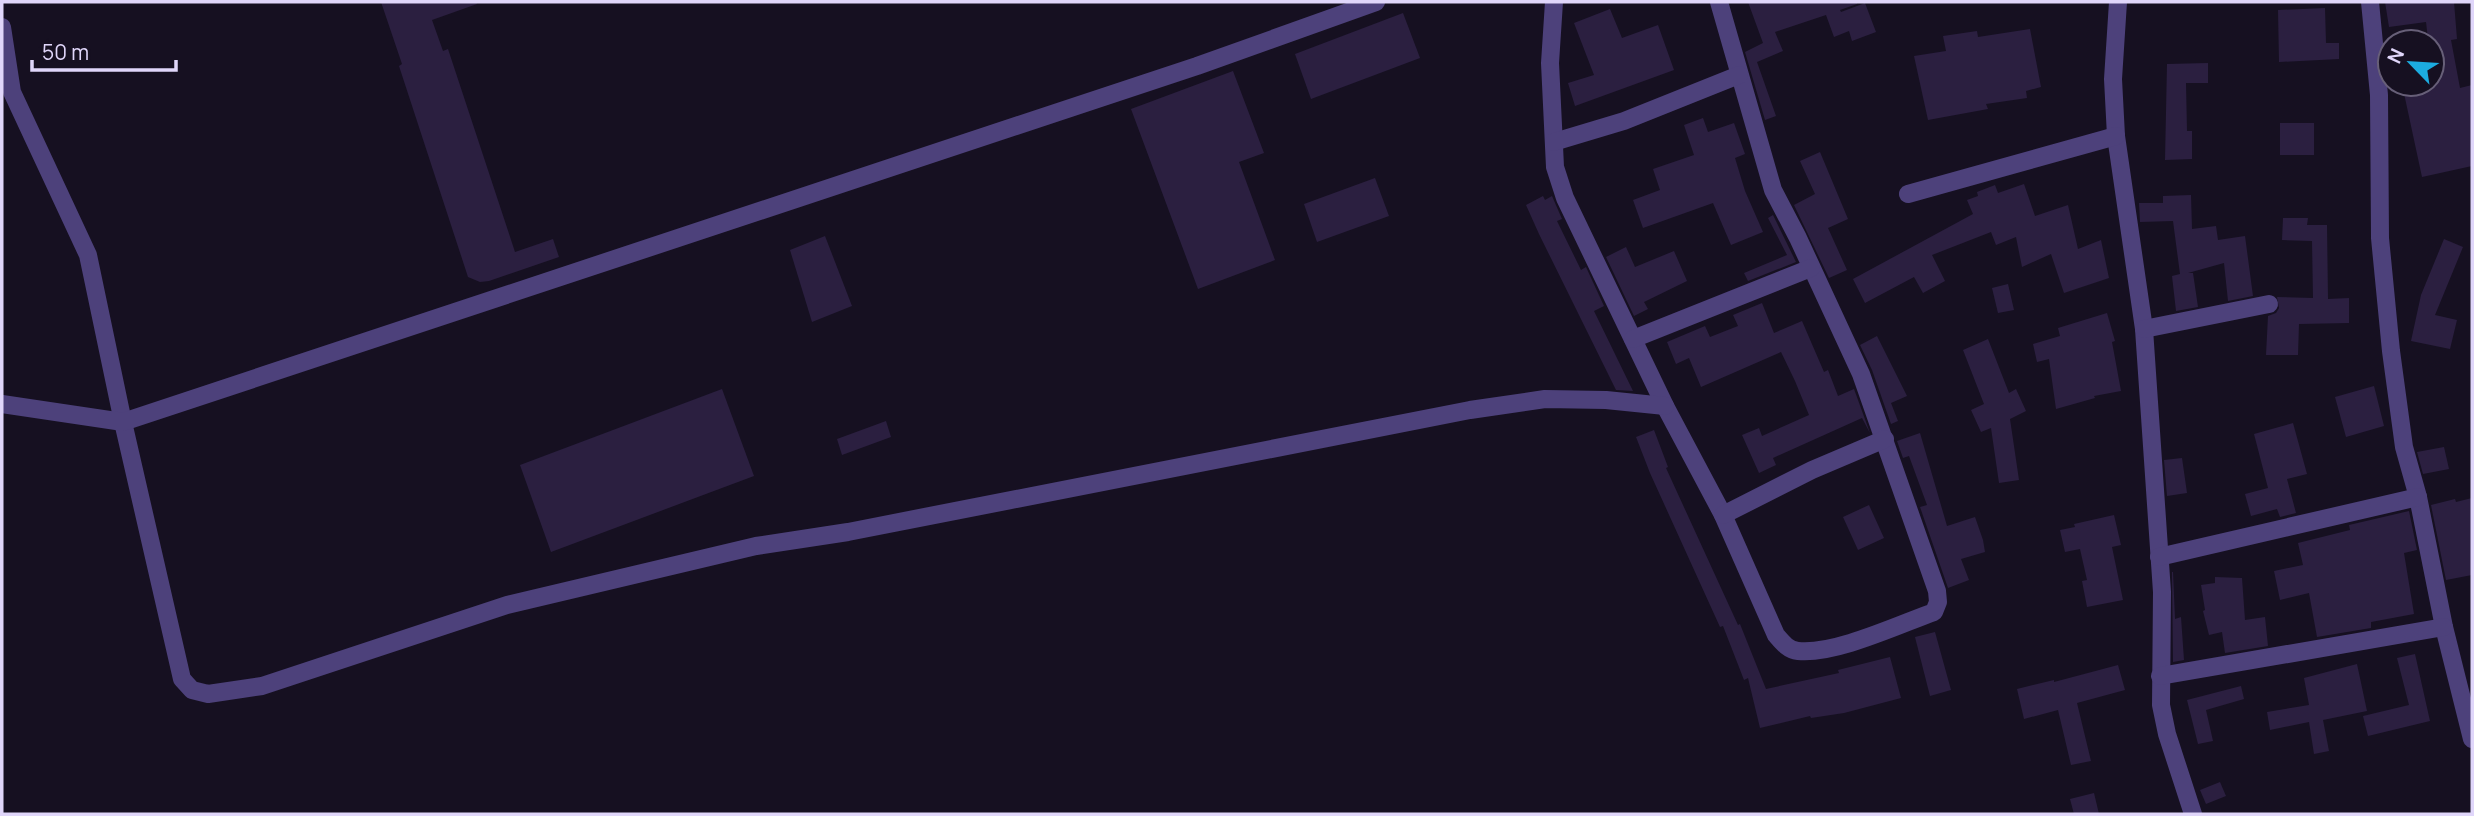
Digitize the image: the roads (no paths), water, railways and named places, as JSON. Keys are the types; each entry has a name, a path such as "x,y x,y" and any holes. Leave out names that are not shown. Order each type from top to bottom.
{"street":[{"path":"2,404 123,422 1196,66 1376,2"},
{"path":"1554,2 1549,63 1555,167 1565,198 1665,406 1723,515 1776,635 1786,646 1796,651 1839,647 1934,612 1938,602 1937,591 1861,374 1773,190 1719,2"},
{"path":"2120,2 2113,79 2116,136 2144,329 2162,592 2161,705 2167,734 2193,814"},
{"path":"2370,2 2379,95 2380,238 2404,447 2418,497 2444,627 2472,739"},
{"path":"2,27 12,92 88,255 182,679 192,690 208,694 262,686 507,605 756,546 848,533 1470,410 1545,399 1606,400 1665,406"},
{"path":"1554,142 1623,121 1739,75"},
{"path":"1908,194 2116,136"},
{"path":"1633,339 1811,268"},
{"path":"2144,329 2269,304"},
{"path":"1723,515 1812,470 1885,439"},
{"path":"2159,557 2418,497"},
{"path":"2160,676 2444,627"}]}
